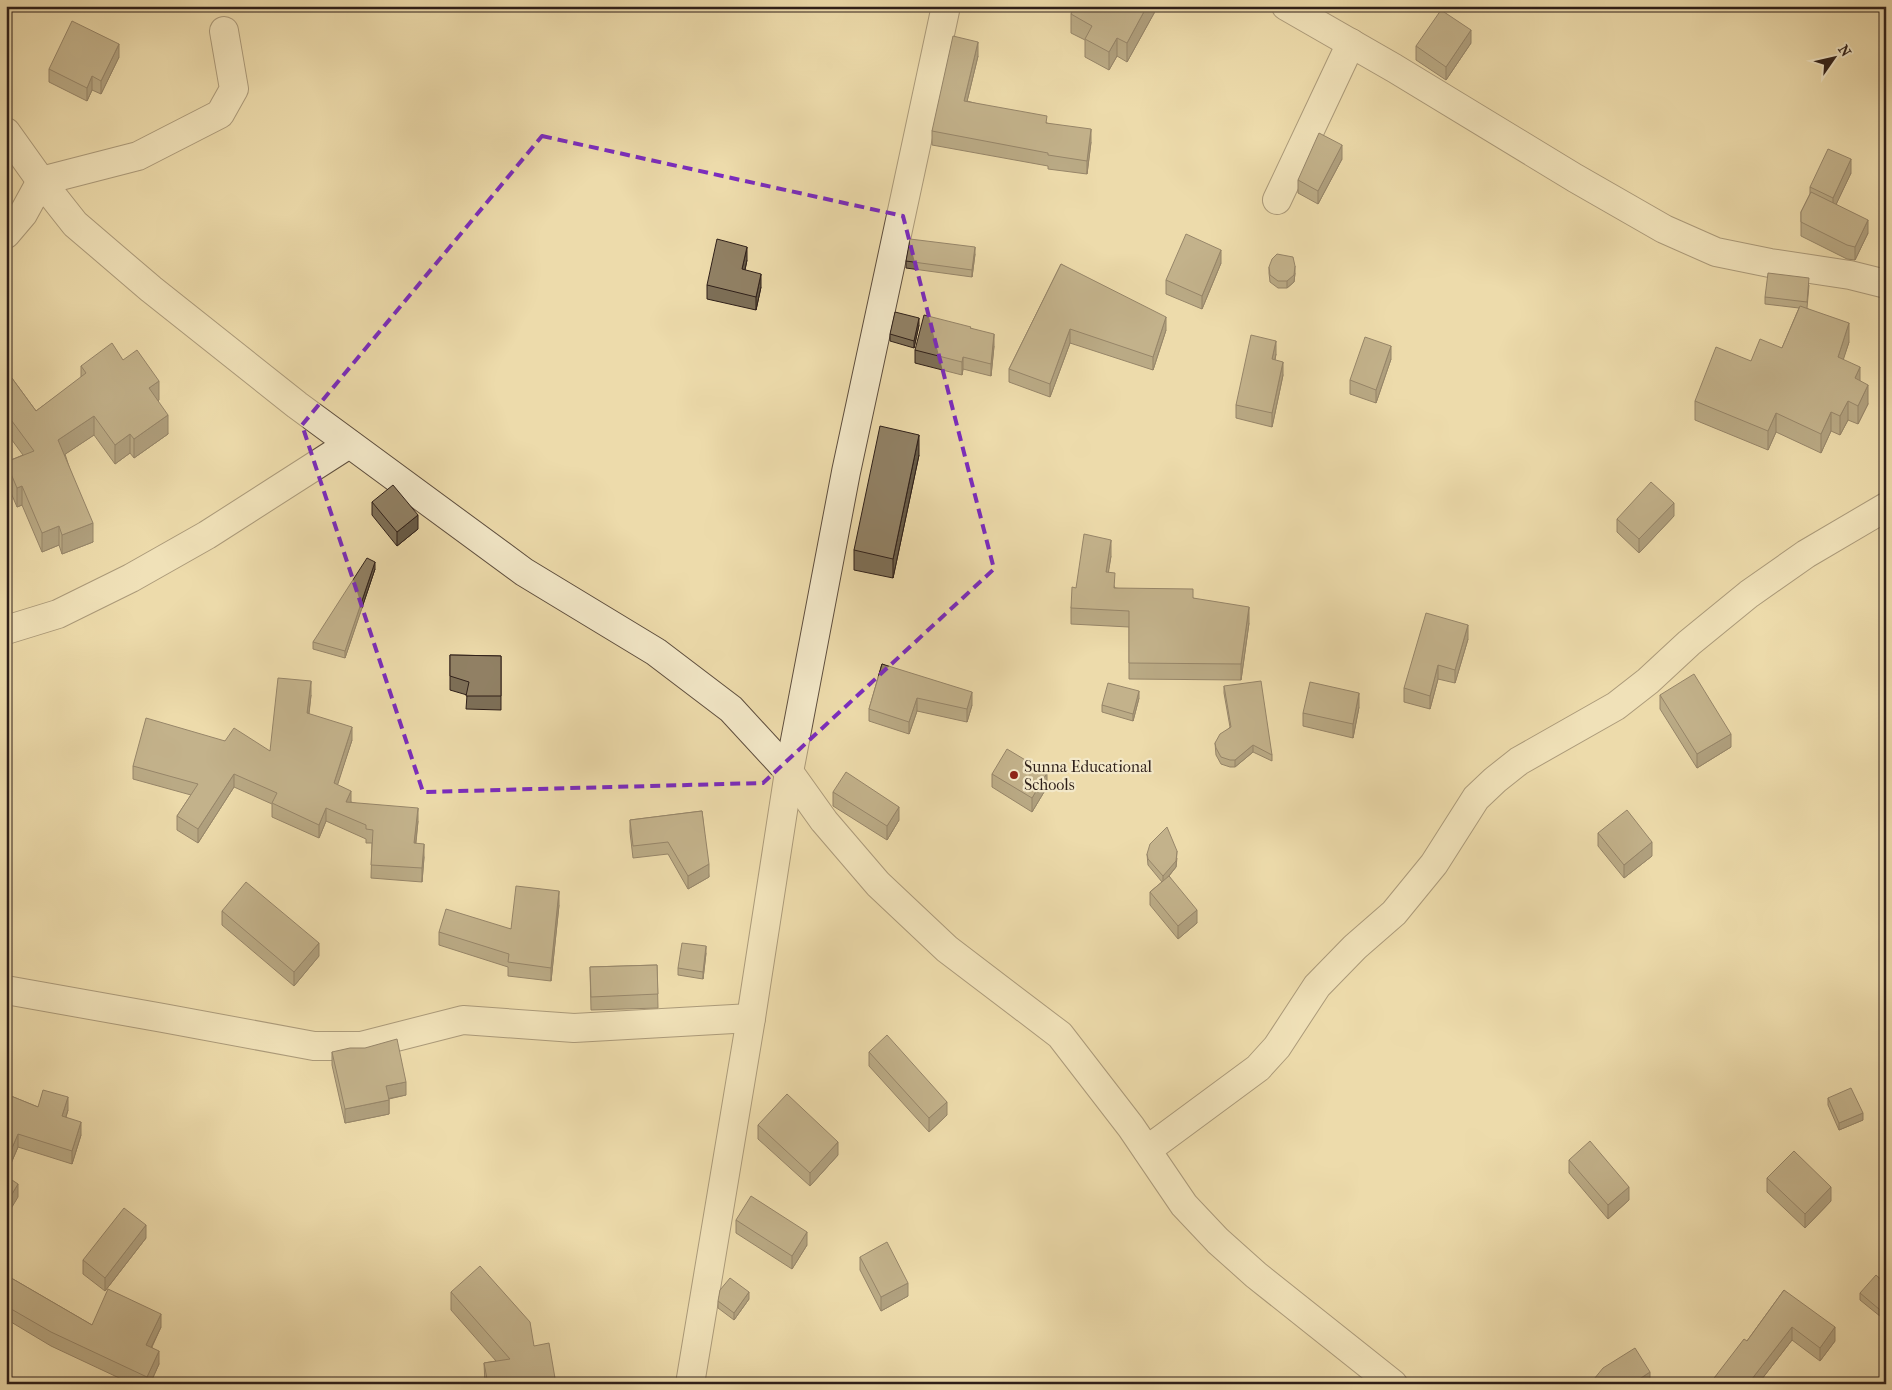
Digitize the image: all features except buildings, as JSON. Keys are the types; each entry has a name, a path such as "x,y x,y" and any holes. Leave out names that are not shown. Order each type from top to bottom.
{"street":[{"path":"690,1384 751,1018 789,772 846,472 946,6"},
{"path":"1286,6 1664,229 1716,252 1770,263 1850,275 1886,284"},
{"path":"6,234 23,214 41,181 138,156 220,114 234,89 224,31"},
{"path":"1277,200 1351,44"},
{"path":"6,132 74,224 150,289 296,405 524,572 656,652 731,709 789,772 824,821 878,884 947,949 1060,1035 1131,1126 1184,1205 1218,1241 1256,1275 1393,1384"},
{"path":"6,630 58,614 131,578 207,535 349,444"},
{"path":"1147,1150 1268,1059 1317,986 1355,947 1394,913 1434,864 1476,798 1495,780 1519,761 1616,706 1648,682 1688,643 1749,594 1806,554 1886,506"},
{"path":"6,990 314,1046 361,1046 463,1020 574,1028 751,1018"}],"highlighted area":[{"path":"542,136 903,216 994,569 763,783 423,792 302,425"}],"place":[{"name":"Sunna Educational Schools","path":"1014,775"}]}
